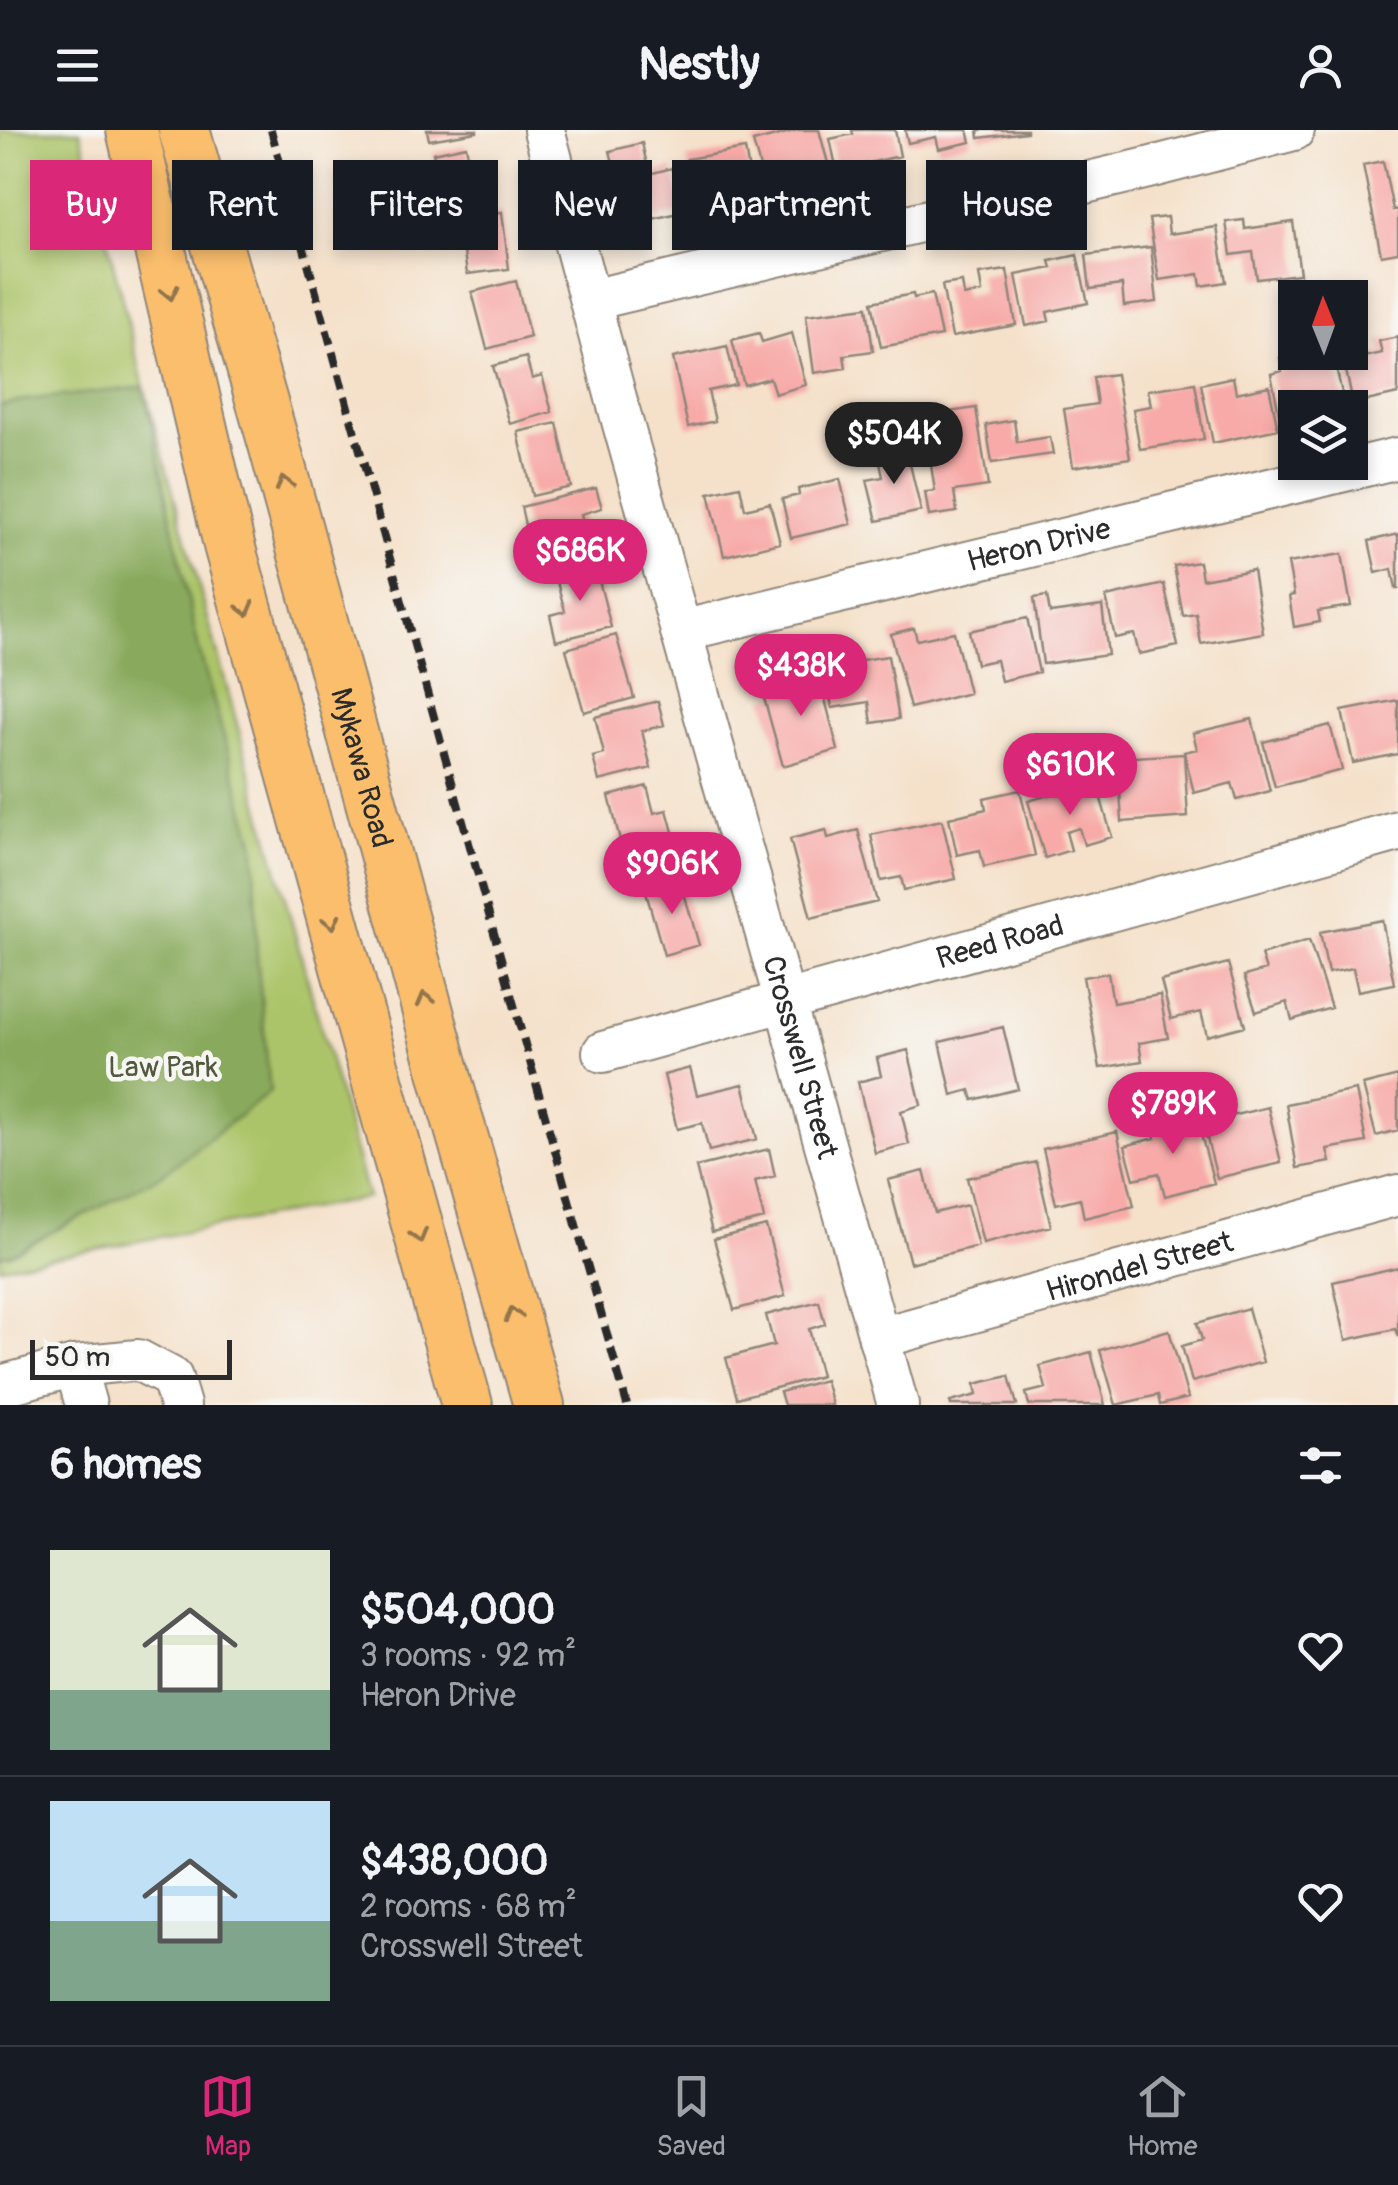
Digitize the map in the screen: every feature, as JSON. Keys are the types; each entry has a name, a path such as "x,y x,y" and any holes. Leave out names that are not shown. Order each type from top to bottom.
{"main road":[{"path":"132,130 228,545 467,1405"},
{"name":"Mykawa Road","path":"184,130 539,1405"},
{"path":"385,1112 450,1093"}],"street":[{"name":"Crosswell Street","path":"544,130 622,424 898,1405"},
{"path":"591,300 1294,130"},
{"name":"Heron Drive","path":"681,631 1398,458"},
{"name":"Reed Road","path":"603,1052 1398,831"},
{"name":"Hirondel Street","path":"879,1338 1398,1195"},
{"path":"0,1386 75,1366 138,1360 172,1378 180,1405"},
{"path":"75,1366 86,1405"}],"green space":[{"name":"Law Park","path":"0,130 80,130 87,160 30,160 30,250 110,250 144,387 368,1198 0,1267"},
{"name":"Law Park","path":"144,387 198,646 255,846 257,955 270,1092 163,1174 0,1256 0,406"}],"building":[{"path":"427,130 477,130 477,132 429,140"},
{"path":"798,130 819,130 827,160 758,160 753,142"},
{"path":"852,130 895,130 900,156 835,160 830,139 853,134"},
{"path":"905,130 968,130 971,142 939,149 936,137 908,143"},
{"path":"978,130 1027,130 1027,132 979,138"},
{"path":"642,143 646,160 612,160 610,151"},
{"path":"466,146 469,160 434,160 433,153"},
{"path":"745,149 747,160 687,160"},
{"path":"1383,161 1393,210 1398,209 1398,252 1381,255 1363,165"},
{"path":"672,168 672,214 652,219 652,173"},
{"path":"498,212 502,212 509,269 467,274 464,250 498,250"},
{"path":"1167,217 1169,234 1217,227 1226,282 1201,286 1199,274 1159,280 1149,219"},
{"path":"1244,220 1245,229 1293,222 1300,274 1257,279 1253,252 1231,255 1226,222"},
{"path":"1151,247 1157,302 1124,306 1122,285 1090,289 1086,255"},
{"path":"1077,255 1088,303 1047,312 1049,321 1026,326 1016,275 1052,268 1050,261"},
{"path":"1007,270 1016,325 952,337 942,285 962,282 964,296 982,292 979,274"},
{"path":"516,281 530,337 487,349 472,292"},
{"path":"913,294 914,298 932,294 941,336 881,347 872,302"},
{"path":"867,307 873,351 844,355 846,368 814,373 806,315"},
{"path":"759,333 762,342 792,333 806,385 775,394 770,378 744,385 732,340"},
{"path":"1398,337 1398,394 1368,401 1368,390 1350,390 1346,370 1368,370 1368,356 1382,353 1379,341"},
{"path":"727,346 736,385 708,391 715,421 688,427 673,358"},
{"path":"526,357 532,379 542,376 552,412 510,424 493,366"},
{"path":"1337,370 1341,390 1278,390 1278,408 1271,374"},
{"path":"1116,374 1130,458 1073,467 1064,409 1097,404 1093,377"},
{"path":"1233,377 1236,393 1269,386 1278,429 1213,443 1201,384"},
{"path":"1195,383 1204,439 1140,449 1133,409 1151,406 1148,390"},
{"path":"976,408 988,486 954,491 957,512 929,516 925,492 935,491 926,433 952,429 949,412"},
{"path":"1014,420 1017,442 1050,437 1053,454 992,463 986,425"},
{"path":"557,423 571,487 532,496 518,432"},
{"path":"906,447 921,511 877,521 867,480 883,477 878,453"},
{"path":"840,479 851,524 791,538 782,499 799,495 798,489"},
{"path":"740,486 745,509 770,503 780,543 724,556 709,493"},
{"path":"596,488 602,508 581,514 592,555 535,570 521,507"},
{"path":"1398,534 1396,589 1392,569 1376,573 1369,541"},
{"path":"1342,554 1351,606 1318,611 1320,622 1294,627 1288,563"},
{"path":"1199,562 1202,579 1253,570 1263,633 1201,644 1196,614 1183,616 1174,566"},
{"path":"595,565 611,627 556,641 550,615 565,611 555,575"},
{"path":"1164,584 1178,646 1139,654 1134,634 1115,638 1106,597"},
{"path":"1047,596 1050,613 1102,606 1108,655 1043,664 1034,598"},
{"path":"1027,618 1039,672 1001,681 996,660 976,664 969,631"},
{"path":"914,628 917,640 954,632 969,693 910,708 891,634"},
{"path":"616,635 634,698 584,712 566,649"},
{"path":"888,656 899,719 872,723 869,702 832,708 827,678 845,675 843,663"},
{"path":"817,668 838,750 783,766 764,698 790,690 786,676"},
{"path":"1398,700 1398,754 1353,763 1342,711"},
{"path":"658,701 664,725 642,731 651,768 599,781 593,757 604,754 595,717"},
{"path":"1252,719 1270,791 1237,800 1232,783 1194,793 1184,752 1197,749 1193,733"},
{"path":"1330,725 1342,770 1275,787 1263,742"},
{"path":"1184,754 1188,817 1122,822 1118,758"},
{"path":"1096,782 1112,837 1084,845 1079,828 1066,832 1071,850 1045,858 1028,801"},
{"path":"647,786 654,813 667,810 676,843 624,856 609,796"},
{"path":"1020,790 1035,855 984,867 980,850 957,855 949,818 986,809 984,798"},
{"path":"942,820 956,879 904,890 901,877 881,881 871,835"},
{"path":"826,830 828,838 858,830 877,902 811,918 790,839"},
{"path":"680,879 699,945 664,955 645,889"},
{"path":"1382,920 1394,984 1358,991 1353,968 1328,973 1320,932"},
{"path":"1309,940 1331,1008 1292,1020 1287,1002 1256,1012 1244,976 1266,970 1261,955"},
{"path":"1228,963 1245,1026 1207,1036 1201,1012 1171,1019 1161,981"},
{"path":"1108,973 1113,1003 1160,995 1168,1038 1139,1043 1142,1061 1100,1068 1083,977"},
{"path":"1003,1027 1018,1089 973,1100 970,1090 952,1095 940,1042"},
{"path":"908,1050 921,1105 901,1111 909,1144 875,1153 858,1082 881,1076 877,1058"},
{"path":"690,1068 697,1095 743,1084 757,1139 709,1151 702,1123 677,1129 664,1075"},
{"path":"1398,1076 1398,1130 1376,1136 1363,1085"},
{"path":"1356,1090 1366,1142 1327,1149 1330,1162 1297,1168 1286,1104"},
{"path":"1268,1107 1281,1163 1217,1178 1203,1123"},
{"path":"1196,1116 1214,1183 1165,1196 1159,1173 1134,1179 1125,1146 1155,1138 1152,1128"},
{"path":"1117,1132 1134,1206 1084,1218 1080,1198 1056,1204 1043,1149"},
{"path":"769,1149 775,1176 755,1181 764,1219 712,1232 696,1167"},
{"path":"1036,1162 1051,1226 983,1243 967,1178"},
{"path":"924,1171 935,1213 967,1205 978,1246 910,1263 888,1180"},
{"path":"766,1226 785,1296 734,1310 714,1239"},
{"path":"1398,1267 1398,1337 1395,1329 1346,1340 1333,1282"},
{"path":"819,1301 825,1324 809,1329 821,1376 737,1398 726,1358 774,1345 766,1315"},
{"path":"1248,1308 1263,1362 1192,1382 1182,1346 1202,1340 1197,1323"},
{"path":"1169,1330 1188,1398 1160,1405 1158,1395 1116,1405 1100,1350"},
{"path":"1091,1352 1105,1405 1029,1405 1026,1393 1046,1388 1040,1366"},
{"path":"1009,1376 1017,1405 951,1405 950,1402 977,1395 975,1384"},
{"path":"825,1380 832,1405 784,1405 780,1392"}],"railway":[{"path":"271,130 627,1405"}]}
